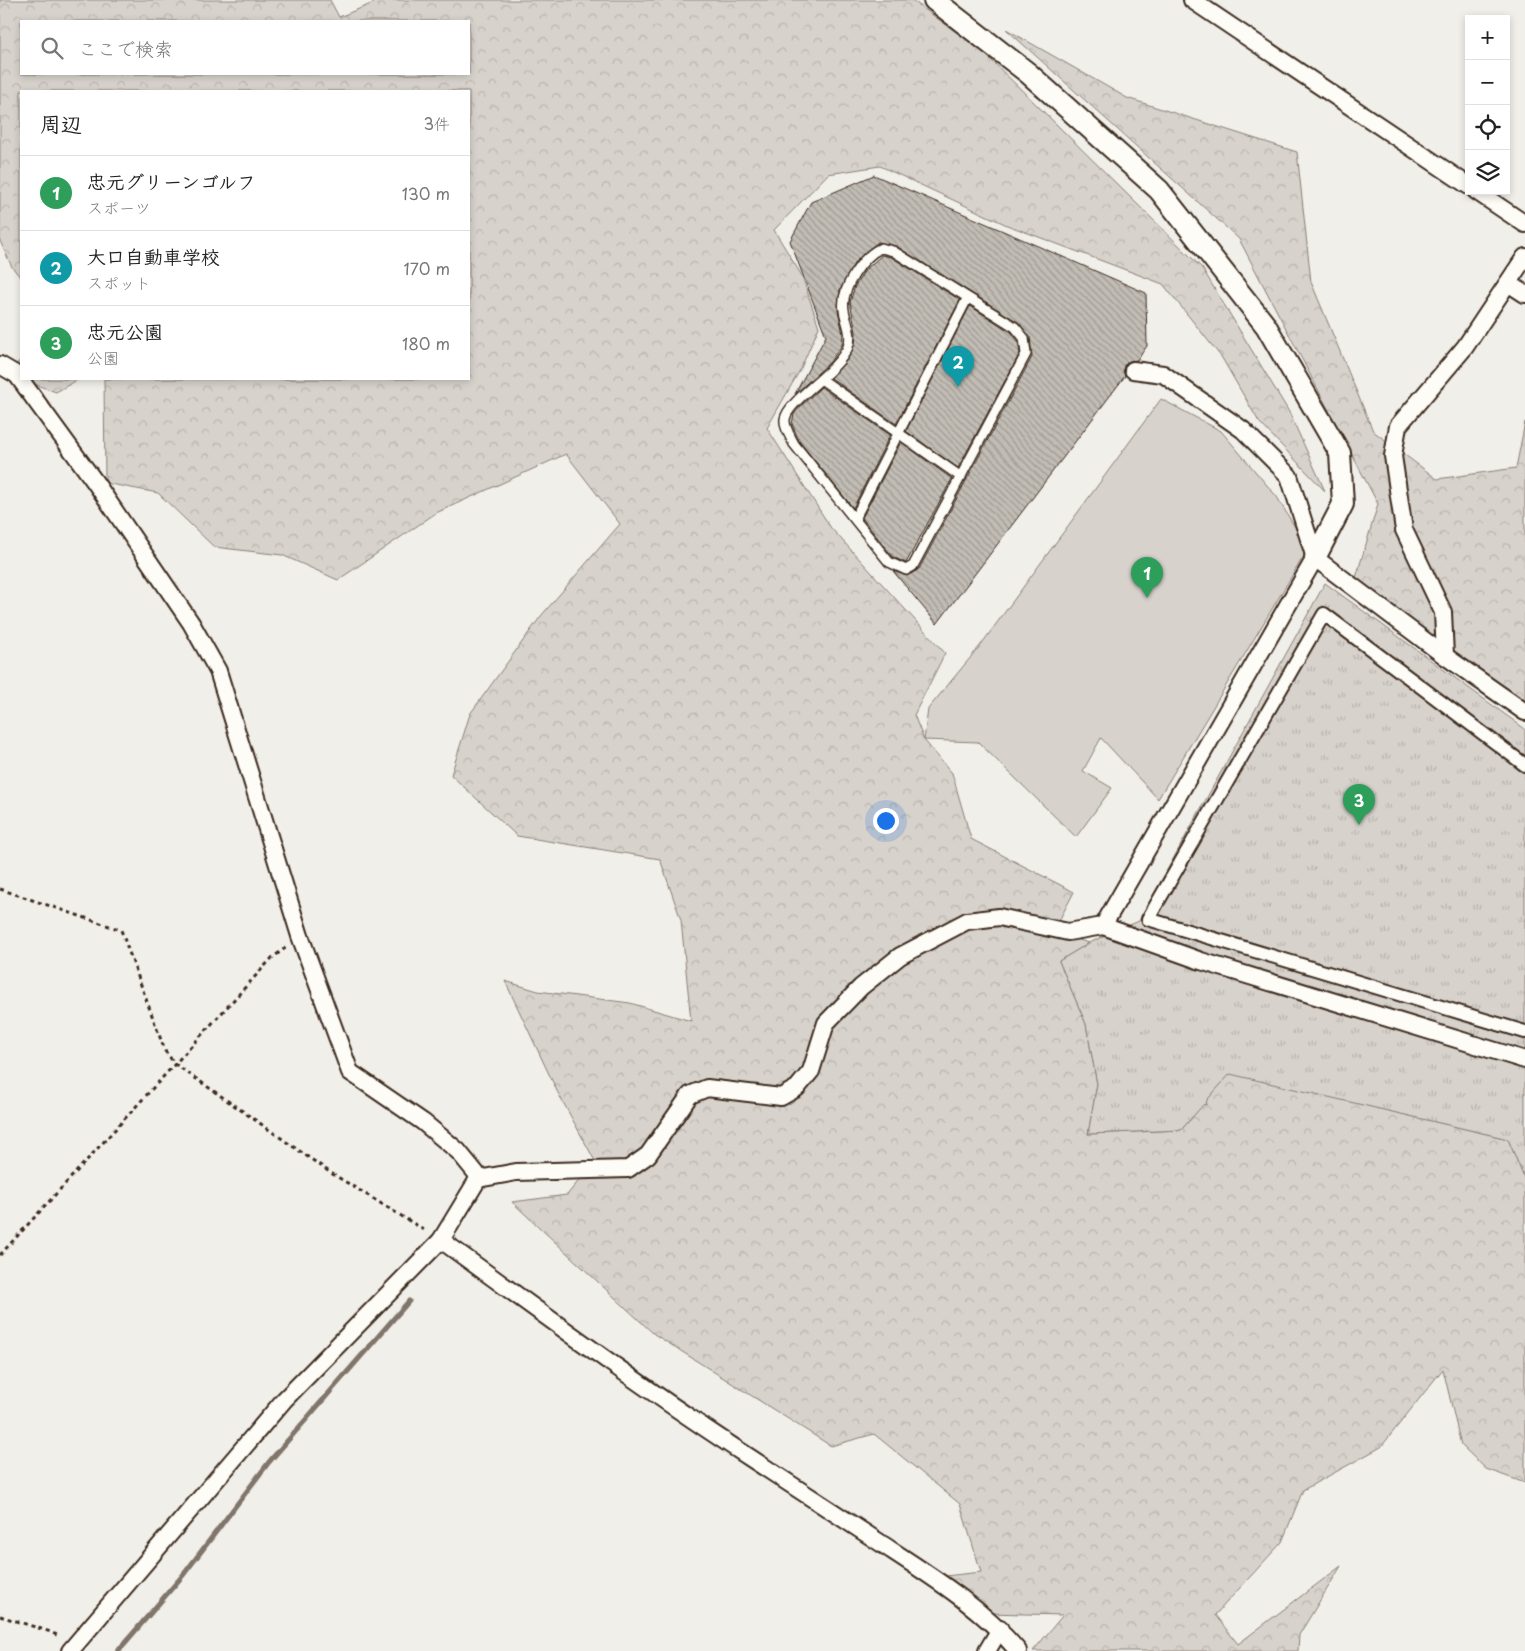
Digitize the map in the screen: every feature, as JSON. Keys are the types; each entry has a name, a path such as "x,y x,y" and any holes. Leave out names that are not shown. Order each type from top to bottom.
{"street":[{"path":"934,0 1028,73 1159,190 1266,326 1340,453 1342,504 1314,558 1103,926"},
{"path":"1192,0 1465,183"},
{"path":"1482,195 1525,224"},
{"path":"1445,656 1443,612 1404,530 1393,456 1398,426 1465,347 1525,257"},
{"path":"1508,283 1525,294"},
{"path":"0,365 17,374 20,378"},
{"path":"1132,370 1163,374 1243,430 1289,476 1314,558 1445,656 1525,712"},
{"path":"21,380 90,474 191,623 218,671 300,936 350,1072 423,1122 458,1151 476,1173 478,1179"},
{"path":"1525,765 1324,614 1148,919 1525,1032"},
{"path":"72,1648 284,1400 441,1240 478,1179 516,1172 628,1169 648,1155 690,1095 707,1088 780,1097 796,1088 811,1071 826,1023 861,987 900,956 967,921 999,917 1068,932 1103,926 1219,966 1525,1060"},
{"path":"441,1240 727,1443 906,1559 982,1613 1000,1629 1018,1651"},
{"path":"987,1651 1000,1629"}],"lane":[{"path":"881,248 893,251 1015,327 1024,338 1026,354 913,566 906,570 889,562 794,444 785,425 786,417 791,407 822,379 842,357 848,346 850,334 843,308 849,284 873,251 881,248"},
{"path":"855,518 899,436 967,298"},
{"path":"822,379 848,396 899,436 961,477"}],"path":[{"path":"0,889 120,930 166,1051 175,1064 331,1173 441,1240"},
{"path":"0,1255 272,958 300,936"},
{"path":"0,1616 51,1632 72,1648"}],"green space":[{"path":"0,0 330,0 339,17 381,0 912,0 982,51 1202,268 1289,412 1325,491 1259,422 1222,358 1163,284 1007,225 880,166 828,174 774,230 802,276 819,327 800,370 767,428 831,528 945,653 914,715 924,740 952,773 971,839 1074,892 1053,932 1089,943 1059,961 1086,1024 1097,1084 1088,1134 1181,1130 1230,1073 1508,1139 1525,1180 1525,1483 1486,1469 1461,1445 1443,1369 1381,1447 1303,1490 1282,1542 1215,1615 1238,1644 1341,1566 1299,1635 1298,1651 1033,1651 1063,1615 987,1613 936,1577 981,1572 960,1504 874,1434 831,1446 654,1334 512,1202 567,1195 595,1161 557,1091 505,981 538,991 630,1003 691,1021 681,920 660,859 517,836 451,775 470,714 541,616 620,524 566,454 436,513 338,580 282,555 214,547 158,493 105,483 104,380 470,380 470,90 20,90 20,277 12,267 0,241"},
{"path":"1006,29 1127,98 1297,152 1311,282 1373,431 1437,479 1516,468 1525,422 1525,701 1355,581 1378,504 1239,239"},
{"path":"20,361 20,379 4,373"},
{"path":"23,380 77,380 56,392"},
{"path":"1161,399 1221,431 1277,497 1308,549 1158,799 1101,738 1083,771 1112,788 1076,837 978,742 924,740 928,709 980,646"},
{"path":"1325,583 1525,729 1525,1180 1508,1139 1230,1074 1207,1100 1206,1105 1204,1104 1181,1130 1088,1134 1097,1084 1086,1024 1059,961 1089,943 1139,921"}],"building":[{"path":"874,175 1146,293 1147,346 1137,360 1125,364 1123,369 1125,376 937,624 893,571 907,576 919,569 1032,357 1030,337 1018,322 896,246 878,242 855,262 840,290 838,310 843,334 842,345 830,362 795,394 826,336 790,241 811,202"},
{"path":"882,255 891,257 960,300 896,424 831,378 847,360 855,344 856,332 850,302 855,286 865,270"},
{"path":"970,306 1011,332 1018,341 1020,353 958,468 906,431"},
{"path":"821,387 890,435 853,508 799,441 792,424 794,414"},
{"path":"901,442 952,479 906,563 893,557 862,518"}],"waterway":[{"path":"118,1651 184,1574 269,1462 409,1301"}],"place":[{"name":"大口自動車学校","path":"958,387"},
{"name":"忠元グリーンゴルフ","path":"1147,598"},
{"name":"忠元公園","path":"1359,825"}]}
